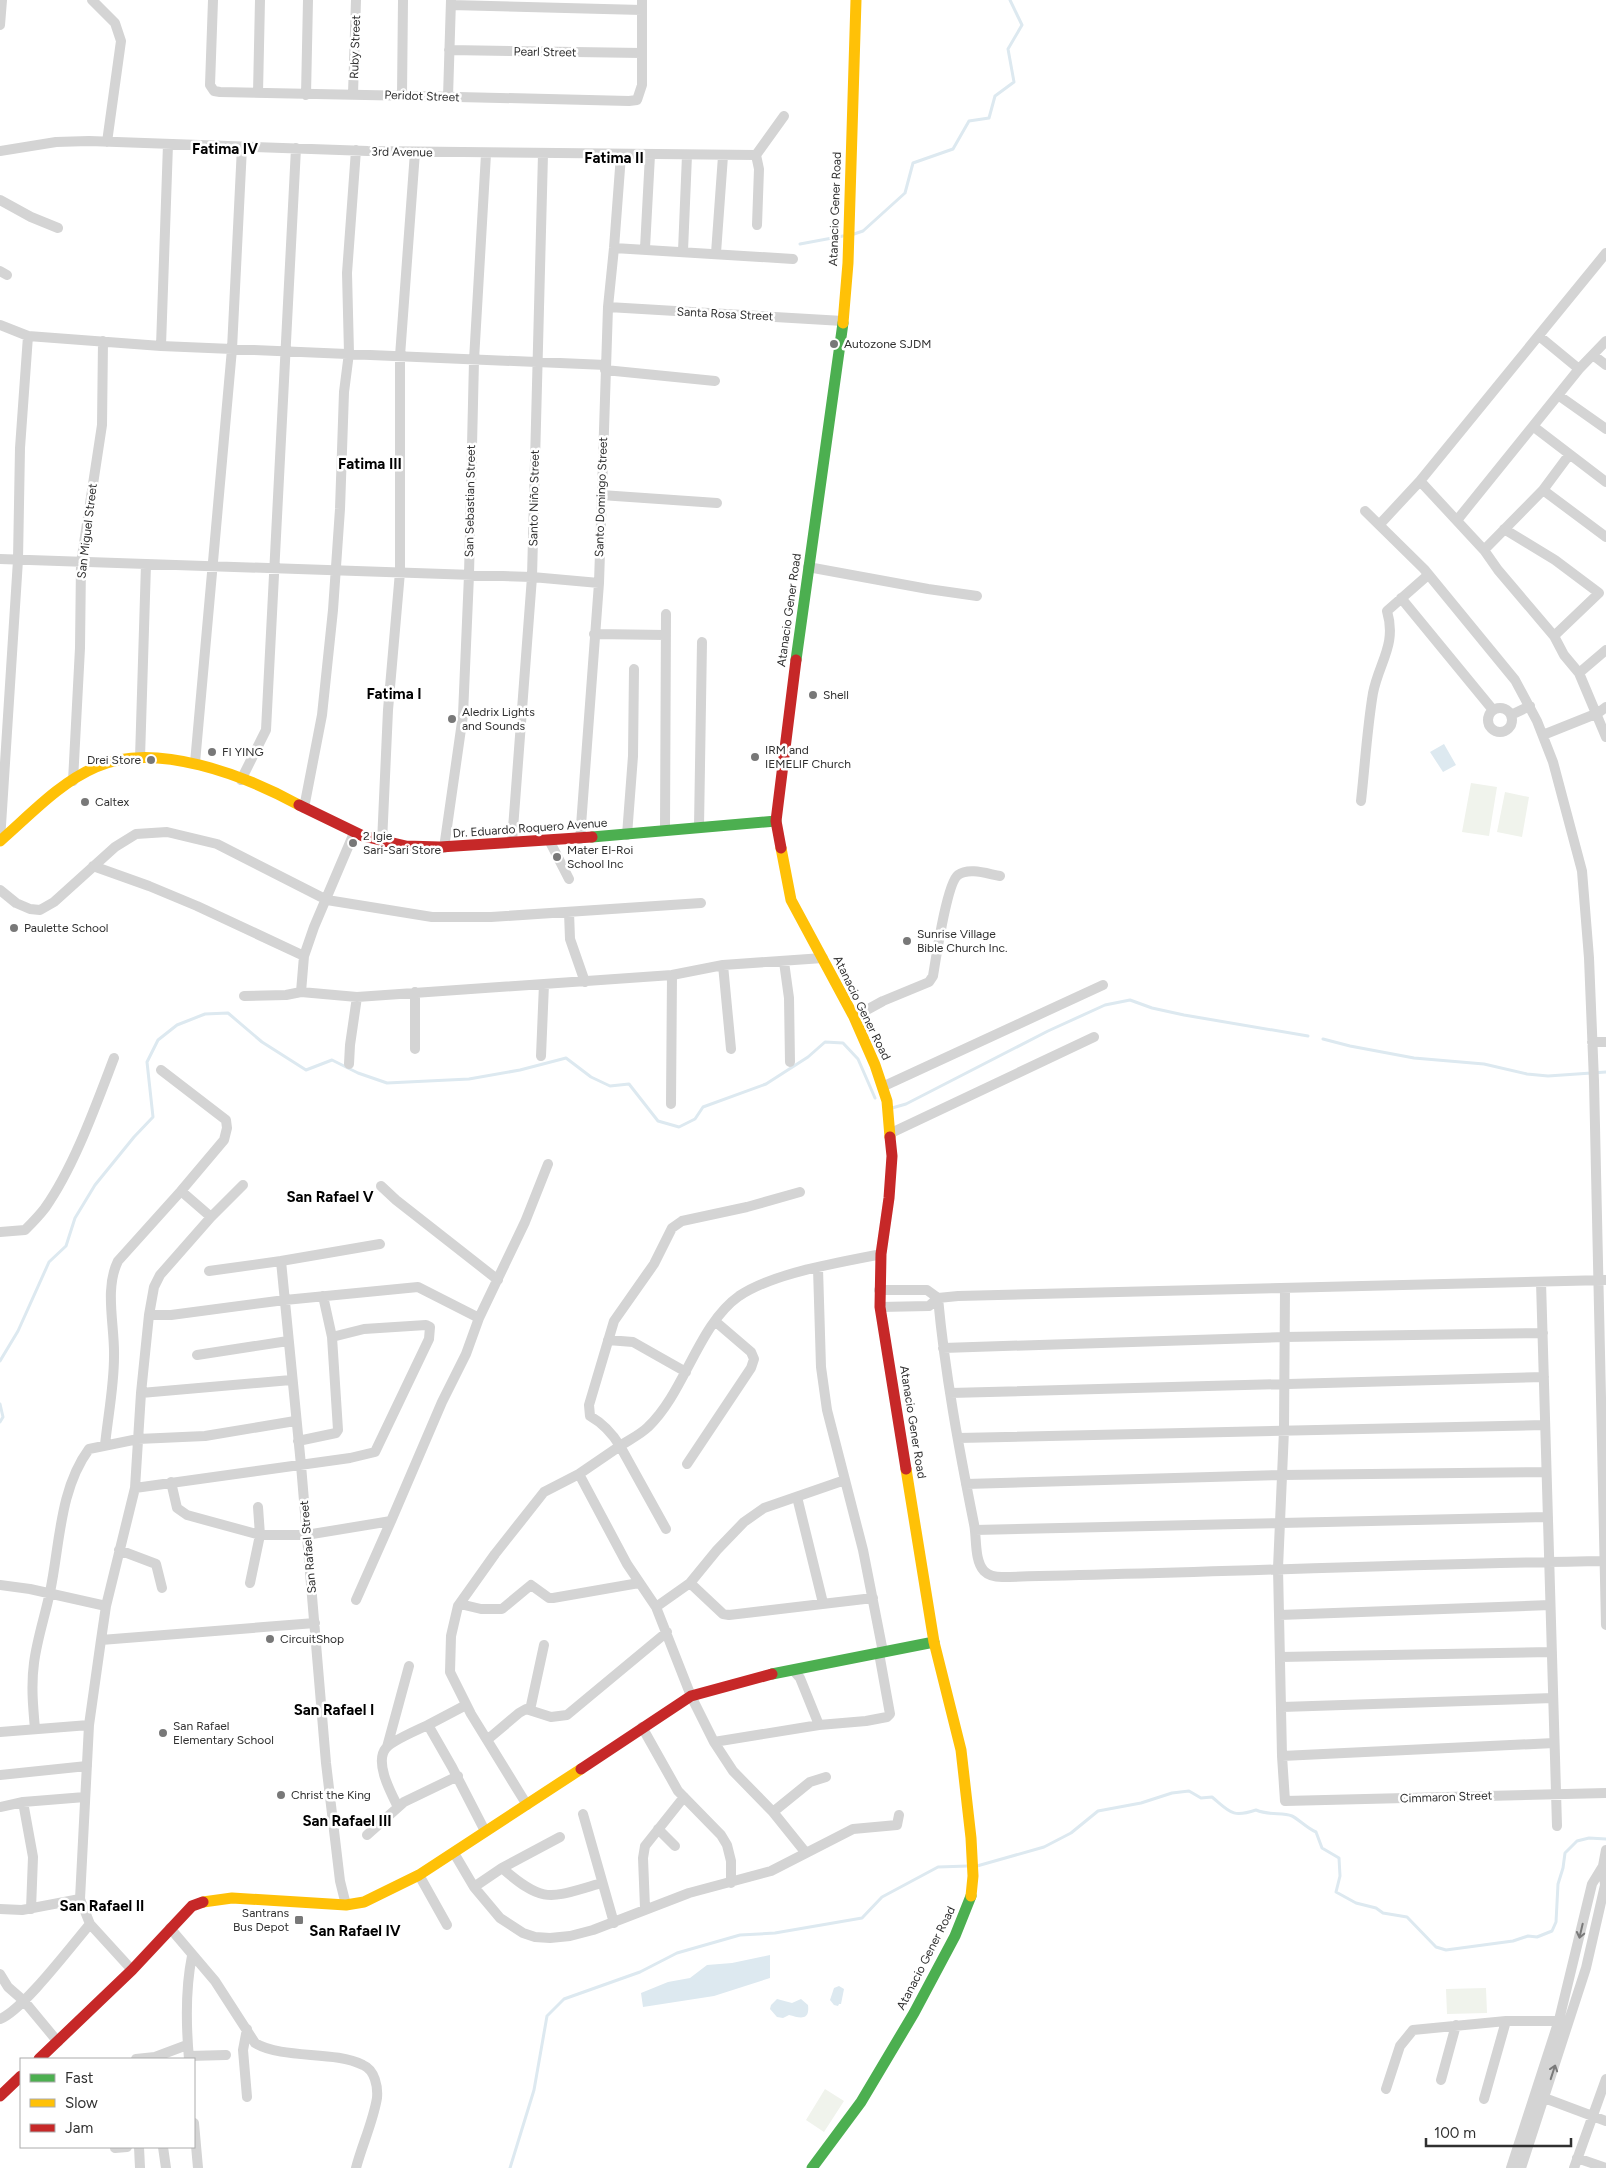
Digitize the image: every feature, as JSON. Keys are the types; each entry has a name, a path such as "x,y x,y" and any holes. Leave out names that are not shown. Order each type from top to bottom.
{"main road":[{"name":"Atanacio Gener Road","path":"812,2168 861,2102 914,2013 955,1936 971,1899 973,1876 971,1838 960,1750 952,1708 934,1642 880,1307 881,1254 889,1198 892,1156 887,1101 875,1065 854,1017 791,900 776,821 808,567 843,321 848,263 856,0"},
{"name":"Dr. Eduardo Roquero Avenue","path":"0,841 73,780 110,761 140,758 174,760 195,764 275,793 354,833 382,843 405,846 444,848 580,839 627,835 665,829 776,821"},
{"path":"40,2058 132,1970 192,1906 210,1900 255,1898 321,1905 346,1905 364,1902 419,1875 454,1853 691,1696 716,1688 793,1670 934,1642"},
{"path":"1,2091 20,2077"}],"street":[{"path":"0,25 2,0"},
{"path":"92,0 115,23 122,41 107,142"},
{"name":"Peridot Street","path":"213,0 210,85 214,91 220,92 629,102 637,100 642,85 642,53"},
{"path":"258,93 260,0"},
{"path":"306,95 308,0"},
{"name":"Ruby Street","path":"353,94 356,0"},
{"path":"402,95 403,0"},
{"path":"448,97 451,3 642,5 642,53"},
{"name":"Pearl Street","path":"449,50 642,53"},
{"path":"757,225 759,170 756,155 784,116"},
{"name":"3rd Avenue","path":"0,151 56,142 107,142 486,154 756,155"},
{"path":"161,346 168,144"},
{"path":"195,764 232,349 242,147"},
{"path":"241,780 266,730 296,148"},
{"path":"304,808 322,715 336,569 344,392 349,353 347,273 356,150"},
{"path":"382,843 388,710 400,572 400,356 415,152"},
{"name":"San Sebastian Street","path":"444,848 463,715 469,575 474,360 486,154"},
{"name":"Santo Niño Street","path":"512,842 532,577 532,516 543,154"},
{"name":"Santo Domingo Street","path":"580,839 599,583 608,307 621,154"},
{"path":"645,248 650,155"},
{"path":"683,251 687,156"},
{"path":"716,253 723,156"},
{"path":"0,200 31,217 58,228"},
{"path":"614,248 645,248 793,259"},
{"path":"1380,524 1420,482 1606,253"},
{"name":"Santa Rosa Street","path":"608,307 843,321"},
{"path":"0,325 28,336 161,346 538,362 715,381"},
{"path":"0,841 18,560 20,448 28,336"},
{"path":"1539,336 1579,369"},
{"name":"San Miguel Street","path":"73,780 80,648 81,563 102,425 103,341"},
{"path":"1458,520 1579,369 1606,341"},
{"path":"1593,356 1606,366"},
{"path":"1558,395 1606,429"},
{"path":"1534,427 1606,482"},
{"path":"1484,550 1543,490 1569,455"},
{"path":"1420,482 1458,520 1554,636 1564,655 1579,673 1602,710 1606,738"},
{"path":"1543,490 1606,538"},
{"path":"601,495 717,503"},
{"path":"1365,511 1424,568 1428,576 1492,650 1515,680 1530,706 1543,735 1563,797 1582,871 1589,958 1602,1280 1606,1625"},
{"path":"1504,529 1555,560 1599,593 1554,636"},
{"path":"0,559 273,569 336,569 532,577 599,583"},
{"path":"140,758 146,564"},
{"path":"808,567 977,596"},
{"path":"1360,801 1374,692 1389,645 1392,626 1387,611 1428,576"},
{"path":"1402,598 1492,710"},
{"path":"665,829 666,614"},
{"path":"594,634 666,634"},
{"path":"699,827 702,642"},
{"path":"1579,673 1606,650"},
{"path":"627,835 633,756 634,669"},
{"path":"1511,714 1530,706"},
{"path":"1492,710 1501,708 1511,714"},
{"path":"1492,710 1487,721 1495,731 1503,732 1507,730 1512,723 1511,714"},
{"path":"1543,735 1602,710"},
{"path":"0,890 16,903 30,909 40,910 54,902 115,847 136,834 167,832 216,844 326,900 432,917 491,917 701,902"},
{"path":"301,992 304,956 314,927 354,833"},
{"path":"550,840 569,879"},
{"path":"93,866 197,906 304,956"},
{"path":"854,1017 883,1001 929,982 933,976 952,882 957,875 964,872 976,872 1000,876"},
{"path":"569,912 570,939 585,982"},
{"path":"244,996 286,995 301,992 357,997 672,975 724,965 823,958"},
{"path":"784,962 789,998 790,1062"},
{"path":"724,965 731,1050"},
{"path":"671,1104 672,975"},
{"path":"541,1056 544,984"},
{"path":"882,1087 1103,985"},
{"path":"415,992 415,1049"},
{"path":"350,1064 350,1045 357,997"},
{"path":"890,1133 1094,1038"},
{"path":"1592,1042 1606,1042"},
{"path":"0,1232 25,1230 45,1208 58,1186 88,1124 114,1058"},
{"path":"105,1445 114,1357 112,1280 115,1267 118,1261 182,1191 224,1140 227,1128 226,1120 161,1070"},
{"path":"356,1600 442,1402 466,1354 479,1318 524,1222 548,1164"},
{"path":"132,1970 90,1924 80,1899 86,1766 101,1640 106,1606 135,1488 141,1393 149,1315 154,1287 160,1275 211,1217 243,1186"},
{"path":"381,1186 396,1200 498,1280"},
{"path":"182,1191 211,1217"},
{"path":"666,1529 612,1432 602,1422 590,1416 589,1412 589,1405 614,1321 654,1264 672,1228 682,1221 747,1207 800,1192"},
{"path":"209,1271 380,1244"},
{"path":"527,1805 466,1705 450,1672 451,1636 460,1604 495,1554 544,1492 579,1474 648,1427 667,1403 724,1310 739,1296 768,1282 818,1268 881,1254"},
{"name":"San Rafael Street","path":"281,1261 295,1421 301,1465 326,1763 340,1881 346,1905"},
{"path":"714,1742 819,1725 866,1721 887,1717 890,1714 873,1598 827,1410 821,1367 818,1268"},
{"path":"880,1307 929,1306 938,1298 958,1296 1602,1280"},
{"path":"1541,1282 1558,1826"},
{"path":"149,1315 171,1315 285,1300 418,1287 479,1318"},
{"path":"1285,1288 1284,1430 1278,1568 1282,1756 1554,1743"},
{"path":"879,1290 927,1290 938,1298 950,1394 979,1561 984,1572 992,1576 1002,1578 1278,1568 1605,1561"},
{"path":"298,1441 336,1433 338,1430 332,1337 323,1296"},
{"path":"687,1464 751,1368 754,1359 751,1352 737,1342 716,1322"},
{"path":"135,1488 368,1455 375,1452 429,1339 430,1327 426,1325 364,1329 332,1337"},
{"path":"943,1348 1284,1337 1543,1333"},
{"path":"608,1340 633,1342 686,1372"},
{"path":"197,1355 288,1341"},
{"path":"950,1394 1544,1378"},
{"path":"141,1393 292,1380"},
{"path":"35,1729 32,1696 34,1664 50,1593 64,1507 79,1464 89,1449 138,1439 205,1436 295,1421"},
{"path":"958,1438 1545,1424"},
{"path":"966,1484 1282,1475 1546,1472"},
{"path":"579,1474 640,1583 656,1607 691,1696 714,1742 733,1771 774,1812 806,1853"},
{"path":"656,1607 690,1583 717,1550 744,1522 764,1508 845,1480"},
{"path":"171,1482 177,1508 186,1515 260,1535 306,1535 391,1521"},
{"path":"798,1497 823,1603"},
{"path":"250,1583 260,1535 258,1507"},
{"path":"975,1530 1548,1516"},
{"path":"119,1550 156,1564 162,1588"},
{"path":"460,1604 481,1609 502,1609 531,1585 549,1598 553,1598 640,1583"},
{"path":"690,1583 722,1614 729,1615 873,1598"},
{"path":"0,1585 50,1593 106,1606"},
{"path":"1279,1615 1550,1605"},
{"path":"101,1640 315,1623"},
{"path":"487,1740 526,1709 551,1717 567,1715 667,1632"},
{"path":"530,1710 544,1645"},
{"path":"1280,1657 1552,1652"},
{"path":"398,1807 384,1773 383,1757 409,1666"},
{"path":"793,1670 800,1678 819,1725"},
{"path":"1282,1707 1553,1698"},
{"path":"386,1748 412,1732 466,1705"},
{"path":"0,1732 90,1725"},
{"path":"428,1725 458,1776 485,1831"},
{"path":"642,1727 678,1791 721,1835 732,1861 731,1883"},
{"name":"Cimmaron Street","path":"1282,1756 1285,1801 1606,1793"},
{"path":"0,1775 86,1766"},
{"path":"367,1835 404,1802 458,1776"},
{"path":"774,1812 810,1782 826,1777"},
{"path":"646,1908 645,1846 684,1797"},
{"path":"0,1807 23,1802 85,1798"},
{"path":"23,1802 33,1858 31,1909"},
{"path":"583,1814 614,1923"},
{"path":"454,1853 474,1887 500,1918 522,1933 535,1937 570,1936 614,1923 646,1908 713,1885 731,1883 771,1871 853,1829 897,1825 899,1815"},
{"path":"658,1829 675,1846"},
{"path":"474,1887 502,1868 560,1837"},
{"path":"1521,2168 1540,2096 1564,2021 1586,1968 1604,1885 1602,1872 1606,1850"},
{"path":"502,1868 521,1885 534,1892 552,1896 602,1883"},
{"path":"419,1875 447,1925"},
{"path":"0,1908 31,1909 80,1899"},
{"path":"0,2019 24,2001 90,1924"},
{"path":"170,1928 215,1981 255,2042 262,2047 364,2065 373,2074 376,2098 356,2168"},
{"path":"188,2053 188,1979 192,1956"},
{"path":"0,1974 8,1987 24,2001 58,2042"},
{"path":"1386,2089 1400,2046 1414,2030 1506,2021 1564,2021"},
{"path":"1484,2099 1506,2021"},
{"path":"1441,2080 1456,2025"},
{"path":"247,2028 243,2050 247,2097"},
{"path":"155,2058 188,2053 226,2055"},
{"path":"1574,2168 1606,2079"},
{"path":"1540,2096 1606,2121"},
{"path":"1510,2168 1540,2096"},
{"path":"195,2134 198,2168"},
{"path":"139,2148 140,2168"},
{"path":"163,2148 166,2168"},
{"path":"1577,2158 1606,2168"}],"shaded area":[{"path":"1444,744 1456,765 1443,772 1430,752"},
{"path":"1471,783 1497,787 1489,836 1462,832"},
{"path":"1505,792 1529,797 1522,837 1497,832"},
{"path":"770,1955 770,1978 714,1996 643,2007 641,1993 668,1982 690,1978 707,1965 732,1963"},
{"path":"839,1986 844,1989 841,2004 838,2006 834,2005 830,2000 834,1988"},
{"path":"1486,1988 1487,2013 1447,2014 1446,1989"},
{"path":"777,1999 792,2003 801,1999 808,2005 806,2016 797,2017 789,2015 783,2018 777,2017 770,2009"},
{"path":"825,2089 844,2101 824,2132 806,2120"}],"waterway":[{"path":"854,234 863,231 905,193 913,163 953,149 969,121 989,118 995,96 1014,82 1008,49 1022,25 1010,0"},
{"path":"800,244 843,236"},
{"path":"892,1108 906,1104 1048,1031 1105,1005 1130,1000 1152,1008 1184,1015 1308,1036"},
{"path":"0,1361 18,1331 49,1262 66,1246 75,1218 95,1185 153,1117 147,1062 158,1040 177,1025 205,1014 228,1013 262,1042 306,1070 332,1060 358,1073 387,1083 469,1079 520,1070 566,1058 591,1077 610,1086 629,1084 658,1121 679,1127 695,1119 703,1107 766,1084 808,1057 825,1042 843,1043 858,1059 875,1098"},
{"path":"1323,1039 1414,1058 1484,1064 1527,1074 1548,1076 1606,1072"},
{"path":"0,1404 3,1417 0,1422"},
{"path":"977,1866 1044,1847 1071,1833 1098,1811 1141,1803 1172,1793 1189,1791 1201,1798 1212,1797 1228,1810 1236,1813 1256,1810 1294,1817 1316,1832 1322,1848 1339,1858 1340,1876 1336,1892 1356,1903 1376,1908 1383,1913 1407,1917 1436,1947 1446,1950 1513,1941 1528,1936 1537,1937 1552,1931 1556,1922 1558,1884 1565,1853 1577,1841 1589,1838 1606,1839"},
{"path":"510,2168 534,2090 547,2016 564,1999 640,1972 677,1953 740,1935 775,1933 862,1918 882,1897 938,1867 968,1866"}],"traffic: fast":[{"path":"796,660 843,323"},
{"path":"592,837 776,821"},
{"path":"772,1674 934,1642"},
{"path":"812,2168 861,2102 914,2013 955,1936 971,1896"}],"traffic: slow":[{"path":"843,323 848,263 856,0"},
{"path":"0,841 45,800 70,782 96,767 119,760 145,757 200,765 253,783 299,805"},
{"path":"781,848 791,900 854,1017 875,1065 887,1101 890,1137"},
{"path":"906,1469 934,1642 961,1750 971,1838 973,1876 971,1896"},
{"path":"203,1902 232,1898 346,1905 364,1902 419,1875 581,1769"}],"traffic: jam":[{"path":"781,848 776,821 796,660"},
{"path":"299,805 363,836 406,846 440,847 592,837"},
{"path":"890,1137 892,1156 889,1198 881,1254 880,1307 906,1469"},
{"path":"581,1769 691,1696 772,1674"},
{"path":"40,2058 132,1970 192,1906 203,1902"},
{"path":"0,2096 20,2077"}],"place":[{"name":"Autozone SJDM","path":"834,344"},
{"name":"Shell","path":"813,695"},
{"name":"Aledrix Lights and Sounds","path":"452,719"},
{"name":"FI YING","path":"212,752"},
{"name":"IRM and IEMELIF Church","path":"755,757"},
{"name":"Drei Store","path":"151,760"},
{"name":"Caltex","path":"85,802"},
{"name":"2 Igie Sari-Sari Store","path":"353,843"},
{"name":"Mater El-Roi School Inc","path":"557,857"},
{"name":"Paulette School","path":"14,928"},
{"name":"Sunrise Village Bible Church Inc.","path":"907,941"},
{"name":"CircuitShop","path":"270,1639"},
{"name":"San Rafael Elementary School","path":"163,1733"},
{"name":"Christ the King","path":"281,1795"},
{"name":"Santrans Bus Depot","path":"299,1920"}],"district":[{"name":"Fatima IV","path":"225,149"},
{"name":"Fatima II","path":"614,158"},
{"name":"Fatima III","path":"370,464"},
{"name":"Fatima I","path":"394,694"},
{"name":"San Rafael V","path":"330,1197"},
{"name":"San Rafael I","path":"334,1710"},
{"name":"San Rafael III","path":"347,1821"},
{"name":"San Rafael II","path":"102,1906"},
{"name":"San Rafael IV","path":"355,1931"}]}
